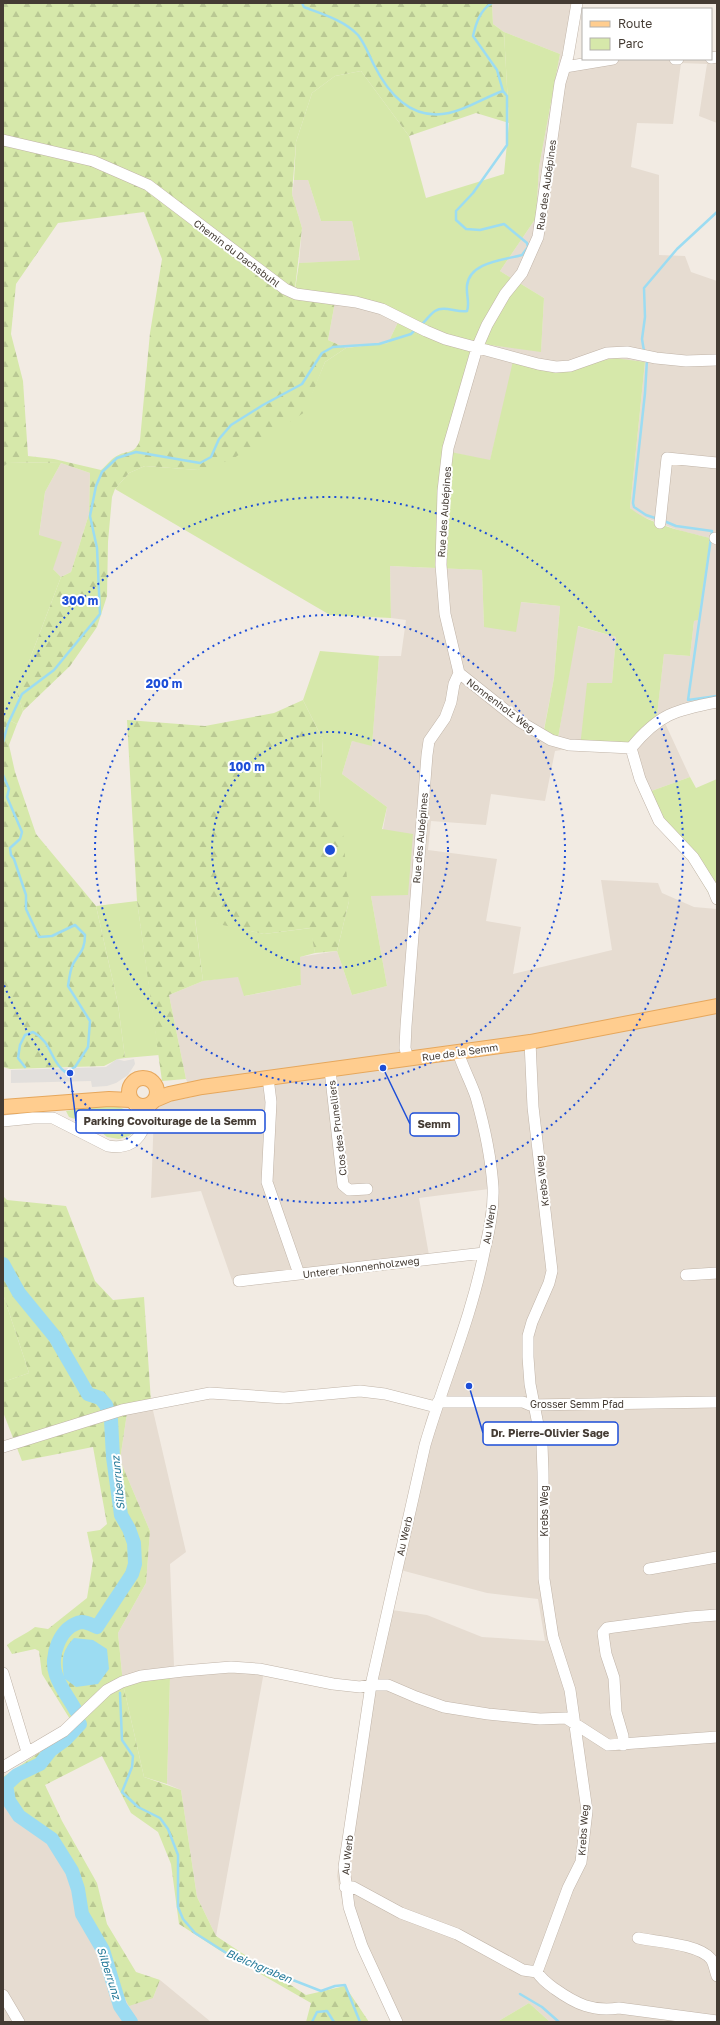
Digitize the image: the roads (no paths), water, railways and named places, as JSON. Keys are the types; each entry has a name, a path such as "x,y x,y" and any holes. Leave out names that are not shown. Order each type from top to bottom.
{"main road":[{"name":"Rue de la Semm","path":"154,1097 171,1088 202,1088 530,1042 717,1006"},
{"path":"3,1097 106,1092 131,1098 142,1107 154,1097 149,1079 140,1078 133,1082 131,1098"},
{"path":"3,1107 131,1098"}],"street":[{"name":"Rue des Aubépines","path":"408,1059 405,1048 406,1026 427,755 429,741 445,718 451,702 454,684 459,673 445,614 441,565 442,498 448,448 477,348 487,325 505,294 522,273 538,238 560,83 565,67 577,3"},
{"path":"565,67 607,60"},
{"name":"Chemin du Dachsbuhl","path":"3,140 93,161 148,185 290,292 356,302 376,307 421,329 477,348 538,364 556,367 570,366 607,353 627,352 656,358 686,361 717,360"},
{"path":"660,523 667,458 717,462"},
{"name":"Nonnenholz Weg","path":"459,673 519,721 551,740 570,745 631,748"},
{"path":"717,702 680,709 665,717 645,731 631,748 640,779 659,821 693,857 713,889 717,899"},
{"name":"Krebs Weg","path":"530,1042 533,1107 552,1271 528,1336 530,1384 536,1405 544,1472 544,1579 554,1637 570,1690 587,1811 584,1848 581,1862 568,1888 537,1972"},
{"name":"Au Werb","path":"397,2022 362,1946 349,1907 345,1887 344,1867 371,1685 425,1445 437,1404 465,1328 491,1225 493,1187 484,1134 476,1096 458,1052"},
{"name":"Clos des Prunelliers","path":"330,1070 343,1185 349,1190 367,1189"},
{"path":"268,1078 271,1102 267,1182 299,1274"},
{"path":"3,1121 33,1118 54,1118 108,1146 125,1146 135,1141 143,1132 154,1097"},
{"path":"131,1098 146,1123"},
{"name":"Unterer Nonnenholzweg","path":"239,1281 484,1254"},
{"path":"686,1275 717,1273"},
{"name":"Grosser Semm Pfad","path":"3,1447 114,1412 210,1393 284,1398 360,1391 385,1394 437,1404 523,1402 536,1405 717,1402"},
{"path":"649,1569 717,1557"},
{"path":"623,1745 623,1736 616,1712 614,1678 606,1654 603,1633 607,1628 690,1616 717,1615"},
{"path":"3,1767 64,1731 107,1690 122,1682 141,1676 232,1667 259,1669 333,1684 360,1687 371,1685 388,1685 444,1707 516,1718 566,1718 608,1745 623,1745 717,1736"},
{"path":"3,1673 27,1752"},
{"path":"345,1887 354,1887 420,1922 457,1934 523,1970 537,1972 541,1979 573,2002 584,2006 609,2010 626,2008 717,2021"},
{"path":"638,1938 694,1948 706,1954 712,1960 717,1976"},
{"path":"3,1995 19,2022"}],"water":[{"path":"74,1638 93,1640 107,1649 109,1669 98,1684 76,1687 64,1678 63,1656"}],"waterway":[{"path":"302,3 304,7 340,21 358,35 387,86 403,103 413,109 424,113 449,113 463,109 503,91 507,96 507,145 473,193 456,211 456,220 466,229 480,230 504,224 527,243 528,247 522,255 488,263 474,272 469,278 467,286 467,311 439,309 421,325"},
{"path":"492,3 484,9 477,22 473,36 497,70 503,91"},
{"path":"644,351 642,339 645,317 644,288 677,249 717,212"},
{"path":"3,742 8,724 22,694 54,670 100,614 97,548 90,516 96,486 102,472 117,458 136,452 200,463 211,457 219,439 231,425 263,405 302,384 322,353 333,347 379,344 411,334 415,330"},
{"path":"647,360 645,393 633,503 634,507 646,515 658,519"},
{"path":"664,521 676,526 712,531 688,700 717,696"},
{"path":"3,775 9,789 7,797 22,832 20,839 10,848 11,855 14,859 26,895 26,909 39,937 52,936 75,925 85,935 83,948 72,966 68,986 90,1021 88,1047 75,1067 65,1072 56,1062 48,1046 33,1032 25,1035 20,1045 18,1058 25,1067"},
{"name":"Silberrunz","path":"3,1264 19,1293 55,1337 88,1394 100,1398 106,1405 111,1420 113,1457 121,1515 129,1529 134,1543 135,1564 132,1574 97,1627 84,1622 74,1624 62,1635 55,1651 54,1668 56,1675 76,1711"},
{"name":"Bleichgraben","path":"120,1693 122,1740 133,1756 132,1767 122,1792 138,1807 160,1818 168,1829 178,1855 178,1907 183,1919 195,1933 231,1956 321,1991 335,1986 345,1985 360,2022"},
{"name":"Silberrunz","path":"80,1724 66,1739 51,1750 40,1764 17,1775 6,1785 9,1801 19,1816 52,1839 72,1871 78,1889 82,1914 103,1950 120,2006 131,2022"},
{"path":"520,1994 542,2007 559,2022"},
{"name":"Bleichgraben","path":"312,2022 317,2012 327,2011 334,2022"}],"place":[{"name":"Semm","path":"383,1068"},
{"name":"Parking Covoiturage de la Semm","path":"70,1073"},
{"name":"Dr. Pierre-Olivier Sage","path":"469,1386"}]}
